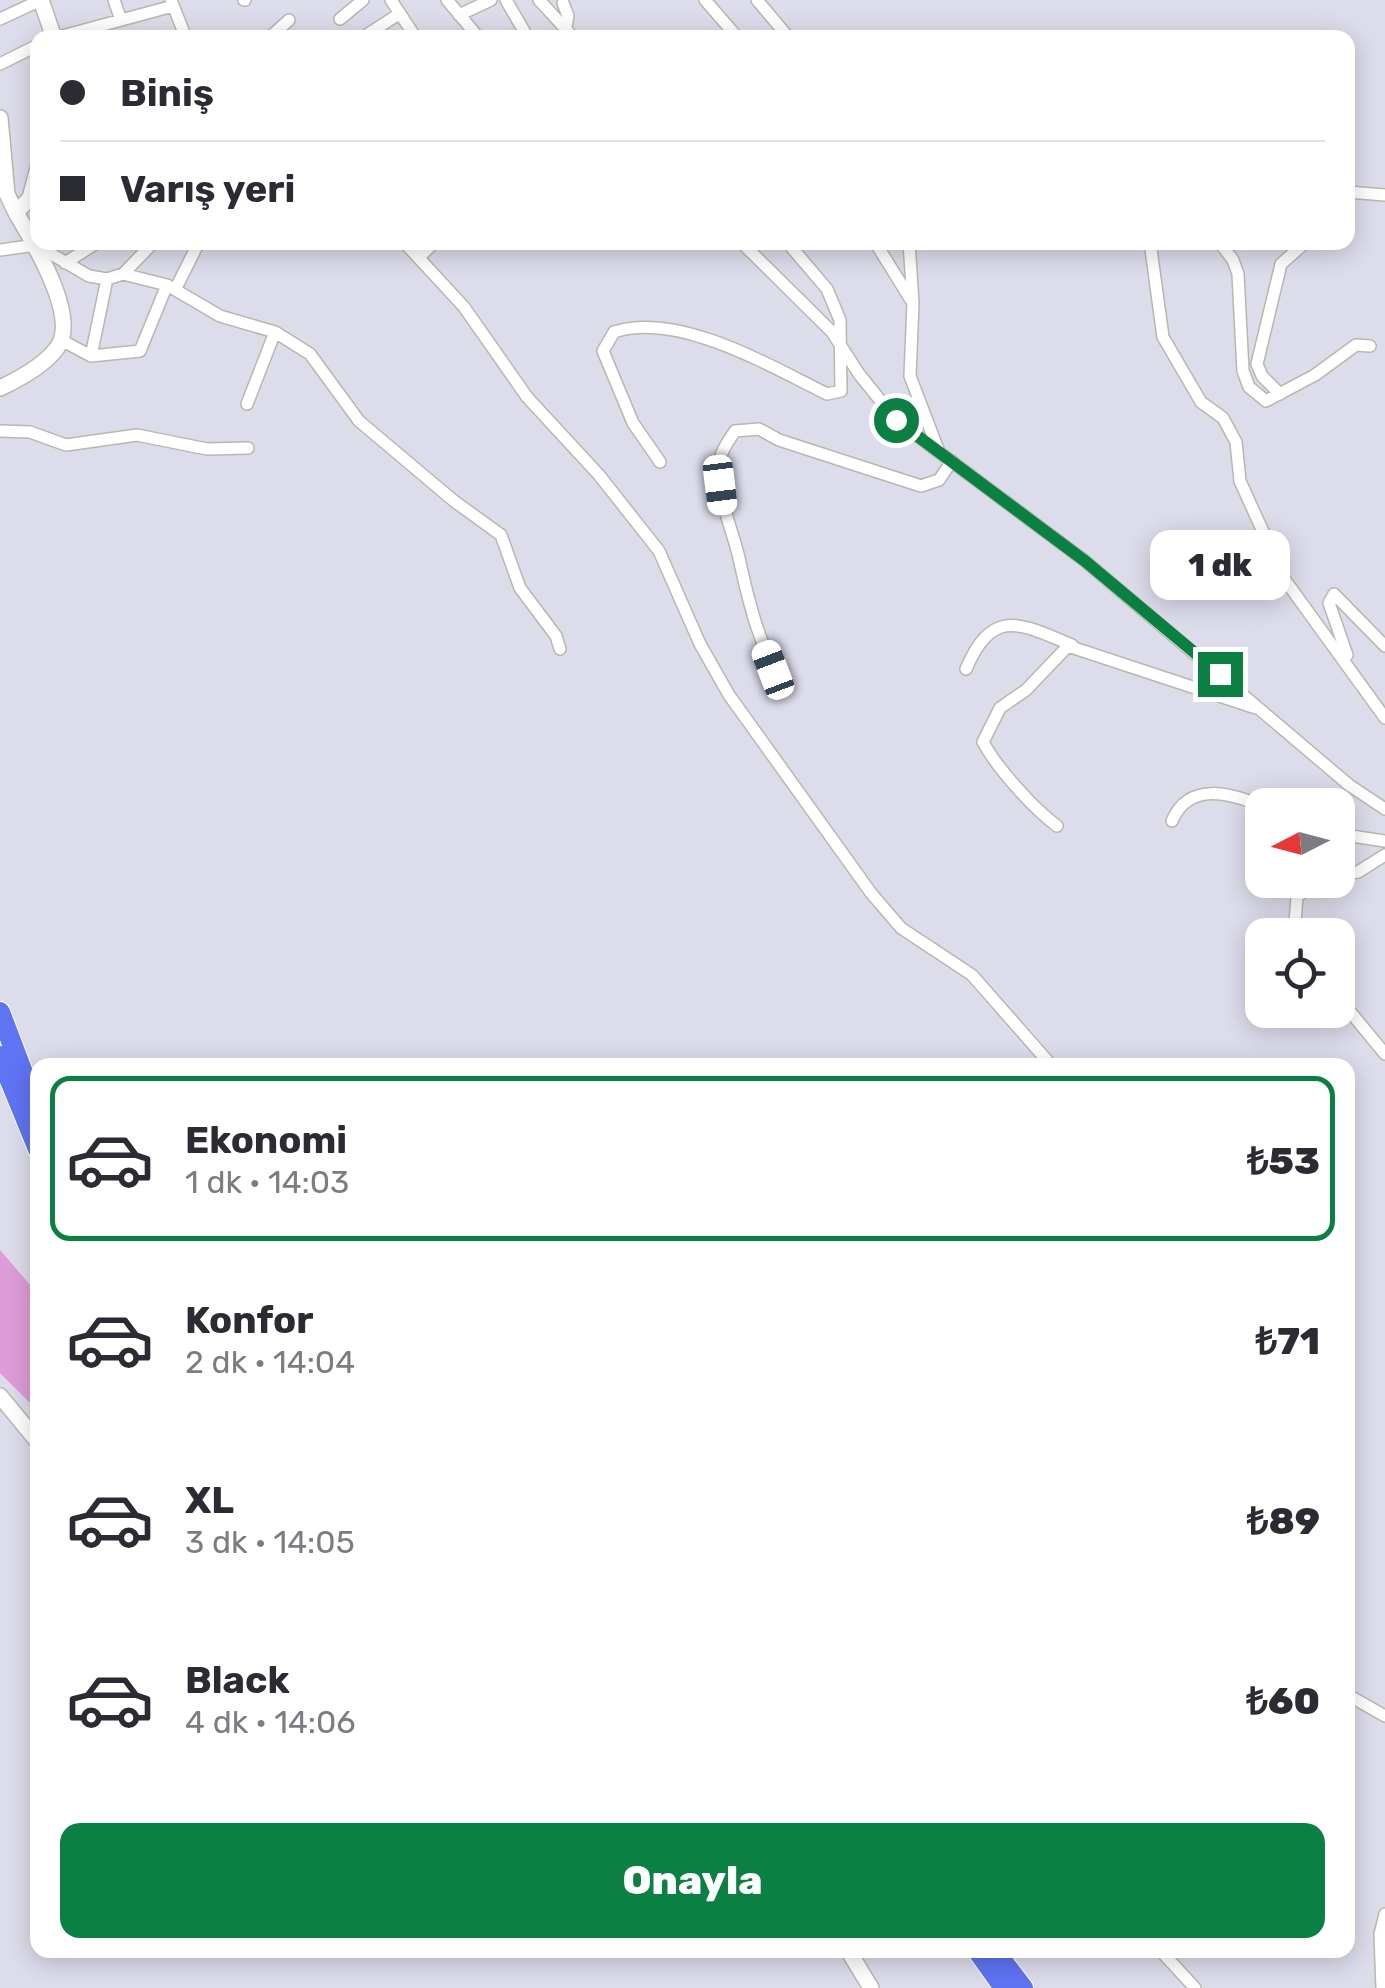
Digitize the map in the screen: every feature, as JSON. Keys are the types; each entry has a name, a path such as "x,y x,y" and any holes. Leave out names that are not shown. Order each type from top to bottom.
{"highway":[{"path":"0,1012 30,1091"},
{"path":"0,1056 30,1129"},
{"path":"983,1958 1004,1988"},
{"path":"1000,1958 1023,1988"}],"street":[{"path":"114,0 121,20"},
{"path":"340,18 363,0"},
{"path":"391,0 410,30"},
{"path":"447,0 472,30"},
{"path":"459,16 491,0"},
{"path":"506,0 523,30"},
{"path":"539,0 569,30"},
{"path":"705,0 731,30"},
{"path":"757,0 781,30"},
{"path":"0,20 44,1 52,30"},
{"path":"84,30 172,2 183,30"},
{"path":"562,3 568,16 566,26"},
{"path":"374,30 399,14"},
{"path":"277,30 289,20"},
{"path":"0,64 30,49"},
{"path":"0,119 8,194 30,235"},
{"path":"1355,193 1385,195"},
{"path":"16,212 30,200"},
{"path":"0,250 30,246"},
{"path":"0,388 44,360 62,340 65,330 62,311 38,250"},
{"path":"44,250 89,276 107,279 123,274 146,250"},
{"path":"65,263 85,250"},
{"path":"62,340 91,356 140,351 194,250"},
{"path":"412,250 464,307 527,397 599,476 659,551 700,644 729,695 872,892 902,928 972,975 1045,1058"},
{"path":"419,257 426,250"},
{"path":"749,250 840,344 896,420 1085,561 1349,786 1385,809"},
{"path":"660,462 633,423 603,351 614,332 632,326 725,345 834,395 841,390 844,382 840,320 828,288 794,250"},
{"path":"879,250 913,303"},
{"path":"910,250 913,303 910,376 939,452"},
{"path":"1151,250 1163,337 1201,402 1223,418 1236,442 1240,481 1285,580 1385,718"},
{"path":"1226,250 1238,274 1243,371 1250,387 1266,401 1356,345 1370,346"},
{"path":"1280,394 1257,364 1282,264 1297,250"},
{"path":"123,274 172,286 220,316 275,332 310,354 359,421 501,535 520,588 556,636 560,649"},
{"path":"91,356 107,279"},
{"path":"247,404 275,332"},
{"path":"786,690 773,670 746,599 739,558 723,511 721,454 735,431 759,429 779,440 921,486 939,480 952,462"},
{"path":"0,431 30,432 66,445 137,435 207,449 248,448"},
{"path":"1346,665 1346,652 1328,603 1334,594 1385,646"},
{"path":"966,670 984,637 1007,624 1032,628 1264,711"},
{"path":"1057,826 1036,810 1011,776 994,764 982,742 1000,708 1026,690 1062,650 1072,645"},
{"path":"1172,821 1178,806 1197,795 1227,793 1245,800"},
{"path":"1355,837 1385,841"},
{"path":"1355,873 1385,856"},
{"path":"1355,1018 1385,1054"},
{"path":"0,1396 30,1432"},
{"path":"1355,1698 1385,1716"},
{"path":"1382,1988 1380,1934 1385,1914"},
{"path":"853,1958 871,1988"},
{"path":"1167,1958 1195,1988"}],"shaded area":[{"path":"0,1250 30,1285 30,1403 0,1373"}],"route":[{"path":"896,420 1085,561 1220,674"}]}
